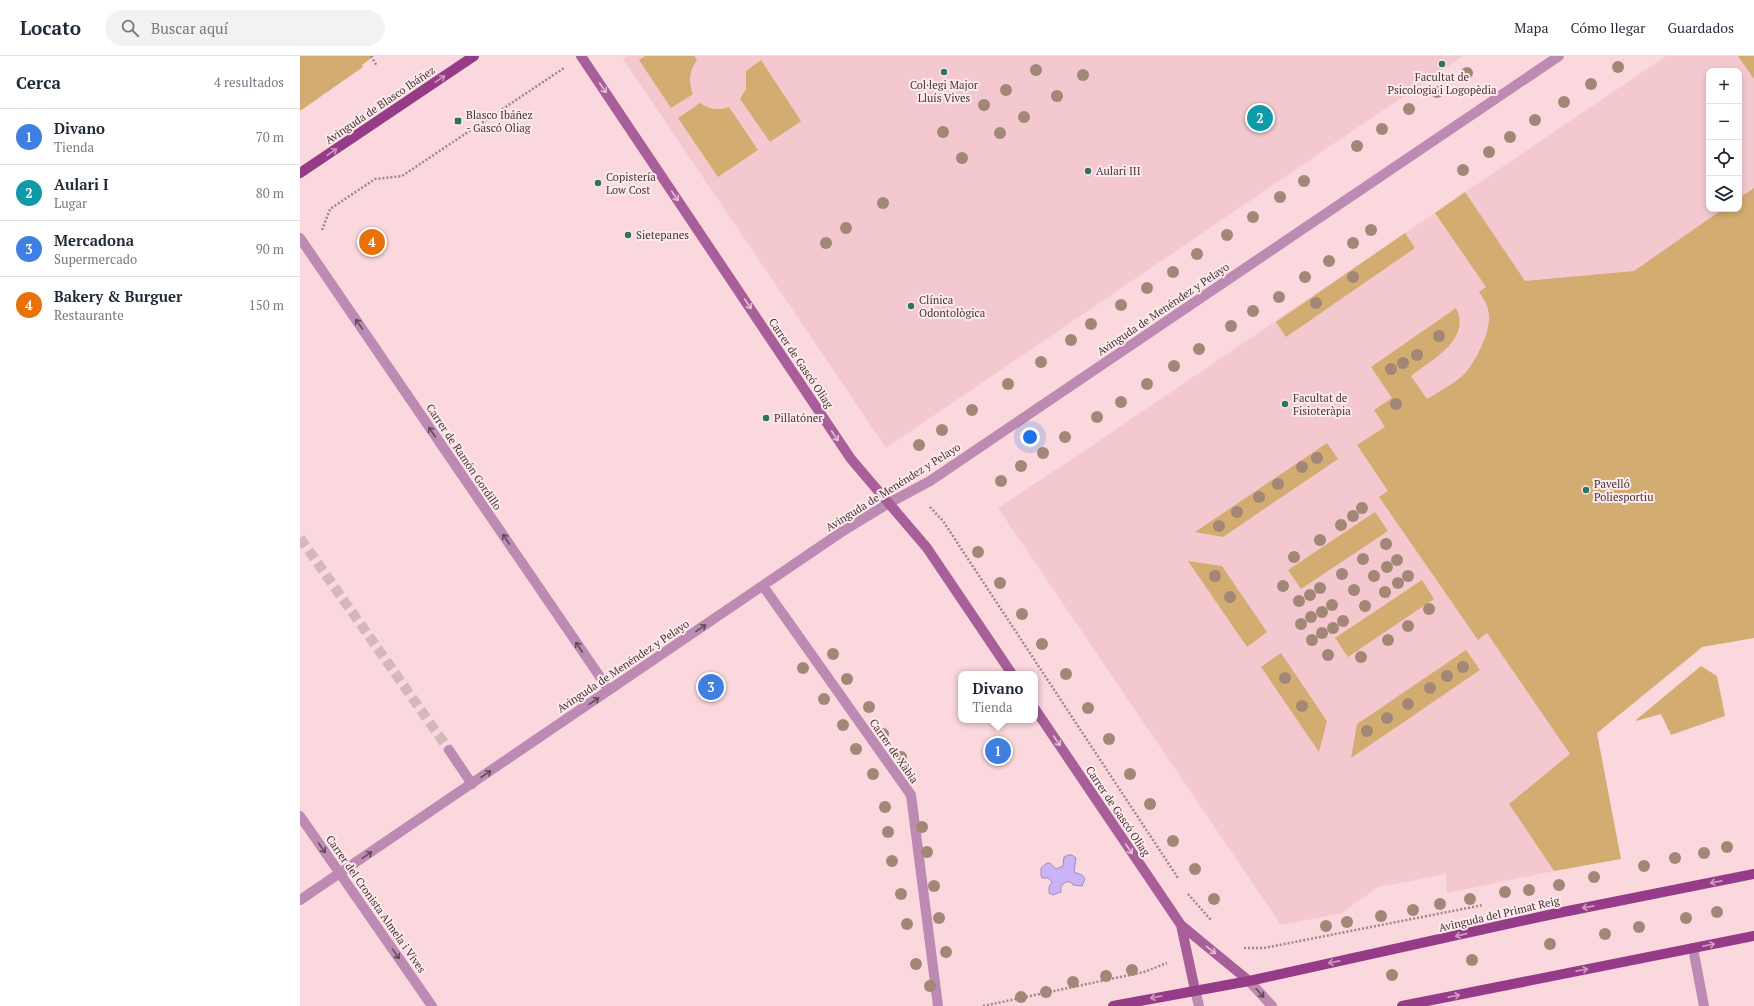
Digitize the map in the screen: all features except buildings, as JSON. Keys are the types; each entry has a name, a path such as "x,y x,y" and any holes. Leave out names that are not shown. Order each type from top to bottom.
{"main road":[{"name":"Avinguda de Blasco Ibáñez","path":"300,173 474,56"},
{"name":"Avinguda del Primat Reig","path":"1113,1006 1249,981 1545,916 1754,874"},
{"path":"1402,1006 1754,936"}],"street":[{"name":"Carrer de Gascó Oliag","path":"582,56 851,459 927,548 1010,671"},
{"name":"Avinguda de Menéndez y Pelayo","path":"300,900 843,531 889,502 930,481 1559,56"},
{"name":"Carrer de Ramón Gordillo","path":"303,242 609,690"},
{"name":"Carrer de Xàbia","path":"763,586 911,795 938,1006"},
{"name":"Carrer de Gascó Oliag","path":"1038,713 1181,925 1249,981"},
{"path":"448,750 472,784"},
{"name":"Carrer del Cronista Almela i Vives","path":"300,816 432,1006"},
{"name":"Carrer de Gascó Oliag","path":"1181,925 1187,959 1195,990"},
{"path":"1693,948 1704,1006"},
{"path":"1249,981 1272,1006"},
{"path":"1195,990 1199,1006"}],"path":[{"path":"370,56 377,66"},
{"path":"303,242 321,232 330,209 375,179 402,176 582,56"},
{"path":"983,1006 1144,972 1168,963"}],"shaded area":[{"path":"300,56 374,56 362,65 363,67 300,111"},
{"path":"628,56 1463,56 886,448 623,59"},
{"path":"645,56 694,56 697,60 692,68 690,76 690,85 693,94 671,108 639,60"},
{"path":"1666,56 1754,56 1754,606 1509,804 1554,871 1447,893 1446,874 1378,887 1342,913 1281,925 998,508"},
{"path":"1738,56 1754,56 1754,79"},
{"path":"761,60 801,121 770,142 740,99 746,89 746,71"},
{"path":"700,103 706,107 714,109 729,107 758,150 718,177 678,118"},
{"path":"1754,188 1754,638 1702,647 1597,733 1621,859 1554,871 1509,804 1570,754 1487,633 1478,640 1379,497 1388,491 1357,445 1385,427 1374,410 1392,398 1371,367 1456,308 1459,319 1459,330 1454,339 1438,356 1411,376 1427,399 1461,377 1471,366 1480,350 1489,324 1489,313 1485,301 1479,292 1486,287 1435,213 1465,192 1525,281 1634,271 1719,212 1742,212 1742,196"},
{"path":"1405,233 1415,248 1286,337 1276,322"},
{"path":"1327,443 1338,459 1223,537 1195,532"},
{"path":"1375,512 1388,531 1301,589 1288,570"},
{"path":"1188,561 1222,566 1267,632 1247,647"},
{"path":"1422,580 1434,599 1348,657 1335,638"},
{"path":"1466,650 1480,670 1351,758 1357,724"},
{"path":"1281,653 1327,721 1319,752 1261,667"},
{"path":"1701,666 1717,676 1725,716 1671,735 1661,714 1636,721 1637,719"},
{"path":"1072,855 1076,858 1074,872 1082,875 1085,879 1082,886 1073,885 1071,882 1066,882 1061,886 1061,892 1053,895 1049,893 1049,887 1052,882 1048,878 1042,878 1041,868 1047,863 1050,863 1056,869 1063,866 1064,857"}],"tunnel":[{"path":"300,538 449,750"}],"place":[{"name":"Facultat de Psicologia i Logopèdia","path":"1442,64"},
{"name":"Col·legi Major Lluís Vives","path":"944,72"},
{"name":"Aulari I","path":"1260,118"},
{"name":"Blasco Ibáñez - Gascó Oliag","path":"458,121"},
{"name":"Aulari III","path":"1088,171"},
{"name":"Copistería Low Cost","path":"598,183"},
{"name":"Sietepanes","path":"628,235"},
{"name":"Bakery & Burguer","path":"372,242"},
{"name":"Clínica Odontològica","path":"911,306"},
{"name":"Facultat de Fisioteràpia","path":"1285,404"},
{"name":"Pillatóner","path":"766,418"},
{"name":"Pavelló Poliesportiu","path":"1586,490"},
{"name":"Mercadona","path":"711,687"},
{"name":"Divano","path":"998,751"}]}
